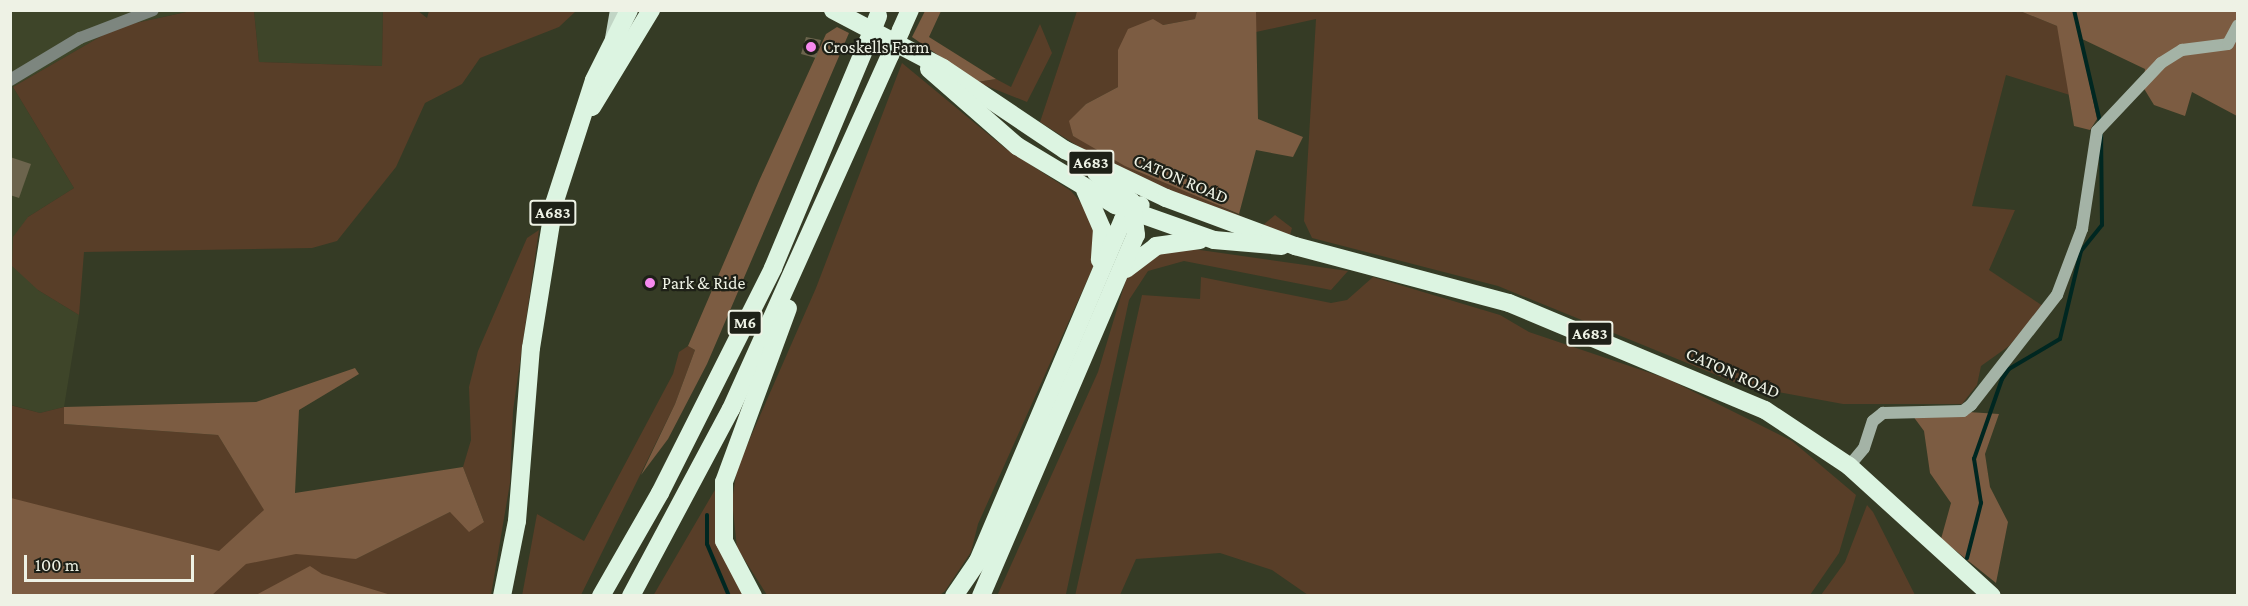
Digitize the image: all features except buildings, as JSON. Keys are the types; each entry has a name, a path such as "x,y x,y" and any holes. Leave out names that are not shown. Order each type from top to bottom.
{"highway":[{"name":"A683","path":"502,596 523,475 539,291 573,136 612,41 629,10"},
{"name":"A683","path":"573,136 651,10"},
{"name":"M6","path":"631,596 731,409 803,255 910,10"},
{"name":"CATON ROAD","path":"841,13 969,84 1065,150 1166,198 1295,246 1409,274 1556,320 1732,395 1784,420 1849,466 1992,596"},
{"name":"M6","path":"601,596 660,493 773,268 879,13"},
{"name":"CATON ROAD","path":"917,57 1017,146 1085,189 1133,212 1214,240 1295,246"},
{"path":"981,596 1122,274 1136,235 1133,212 1065,150"},
{"path":"1085,189 1102,229 1098,274"},
{"path":"954,596 978,561 1098,274 1133,212 1166,198"},
{"path":"1122,274 1164,243 1214,240"},
{"path":"753,596 724,541 724,482 773,361 803,255"}],"main road":[{"path":"612,41 617,10"}],"street":[{"path":"10,80 80,38 153,10"},
{"path":"1849,466 1863,448 1873,421 1882,413 1963,411 2049,307 2082,230 2097,131 2161,63 2182,50 2228,44 2238,25"}],"shaded area":[{"path":"1256,10 2020,11 2057,26 2086,100 2006,75 1972,206 2015,210 1989,270 2043,306 2009,346 1981,366 1977,385 1962,404 1843,404 1741,385 1498,286 1312,238 1304,221 1316,19 1256,32"},
{"path":"10,11 191,11 117,27 13,87 74,188 28,217 38,290 79,315 64,407 40,413 11,405"},
{"path":"191,11 254,11 259,62 382,66 383,11 418,11 427,18 429,11 576,11 559,27 480,58 462,84 425,103 396,167 337,241 312,248 84,252 79,315 38,290 12,266 13,237 28,217 74,188 13,87 117,27"},
{"path":"254,11 383,11 382,66 259,62"},
{"path":"925,11 941,11 929,37 996,79 977,82 912,37"},
{"path":"1077,11 1197,11 1195,19 1163,25 1119,71 1118,87 1086,104 1070,121 1073,136 1262,226 1203,207 1092,155 1040,122"},
{"path":"1197,11 1256,11 1258,119 1303,137 1293,157 1256,150 1239,214 1125,166 1073,136 1069,121 1086,104 1118,87 1118,50 1128,29 1153,19 1163,25 1195,19"},
{"path":"2020,11 2237,11 2237,116 2192,92 2185,116 2154,105 2143,87 2145,69 2080,38 2097,119 2090,130 2074,126 2057,26"},
{"path":"1040,24 1052,53 1027,102 977,82 996,79 1011,87"},
{"path":"837,27 849,33 707,364 668,439 641,475 675,404 695,350 688,346 759,181 826,34"},
{"path":"902,63 1005,148 1071,191 1096,220 1094,265 978,524 971,552 945,591 940,595 767,595 737,548 732,501 737,468 816,288"},
{"path":"1275,215 1292,228 1290,235 1262,226"},
{"path":"539,230 513,411 510,483 491,595 11,595 10,405 40,413 64,407 64,424 218,435 265,511 356,559 450,512 484,522 463,467 471,440 469,387 478,351 527,238"},
{"path":"1186,248 1348,271 1331,290 1184,261 1148,271 1129,300 1066,594 997,596 1098,372 1127,276 1151,253"},
{"path":"1201,277 1331,303 1347,300 1373,277 1500,315 1529,332 1668,379 1792,441 1856,495 1839,553 1810,595 1308,595 1272,570 1220,553 1136,559 1120,595 1075,596 1142,295 1200,299"},
{"path":"688,346 695,350 675,404 581,595 522,596 537,514 584,541 673,374 679,352"},
{"path":"355,368 359,374 299,410 295,493 463,467 484,522 469,532 450,512 356,559 296,554 246,564 212,595 11,595 11,498 219,551 264,510 218,435 64,424 64,407 256,402"},
{"path":"1907,408 1999,414 1985,454 1990,487 2008,522 1996,583 1941,539 1951,503 1930,473 1924,431"},
{"path":"716,488 719,545 744,595 653,596"},
{"path":"1867,505 1873,512 1915,595 1821,595 1845,562"},
{"path":"310,566 322,574 391,595 256,595"}],"waterway":[{"path":"2074,10 2100,122"},
{"path":"1967,558 1981,503 1974,459 2002,379 2009,369 2060,339 2081,251 2102,225 2101,135"},
{"path":"707,515 707,544 729,596"}],"place":[{"name":"Croskells Farm","path":"811,47"},
{"name":"Park & Ride","path":"650,283"}]}
